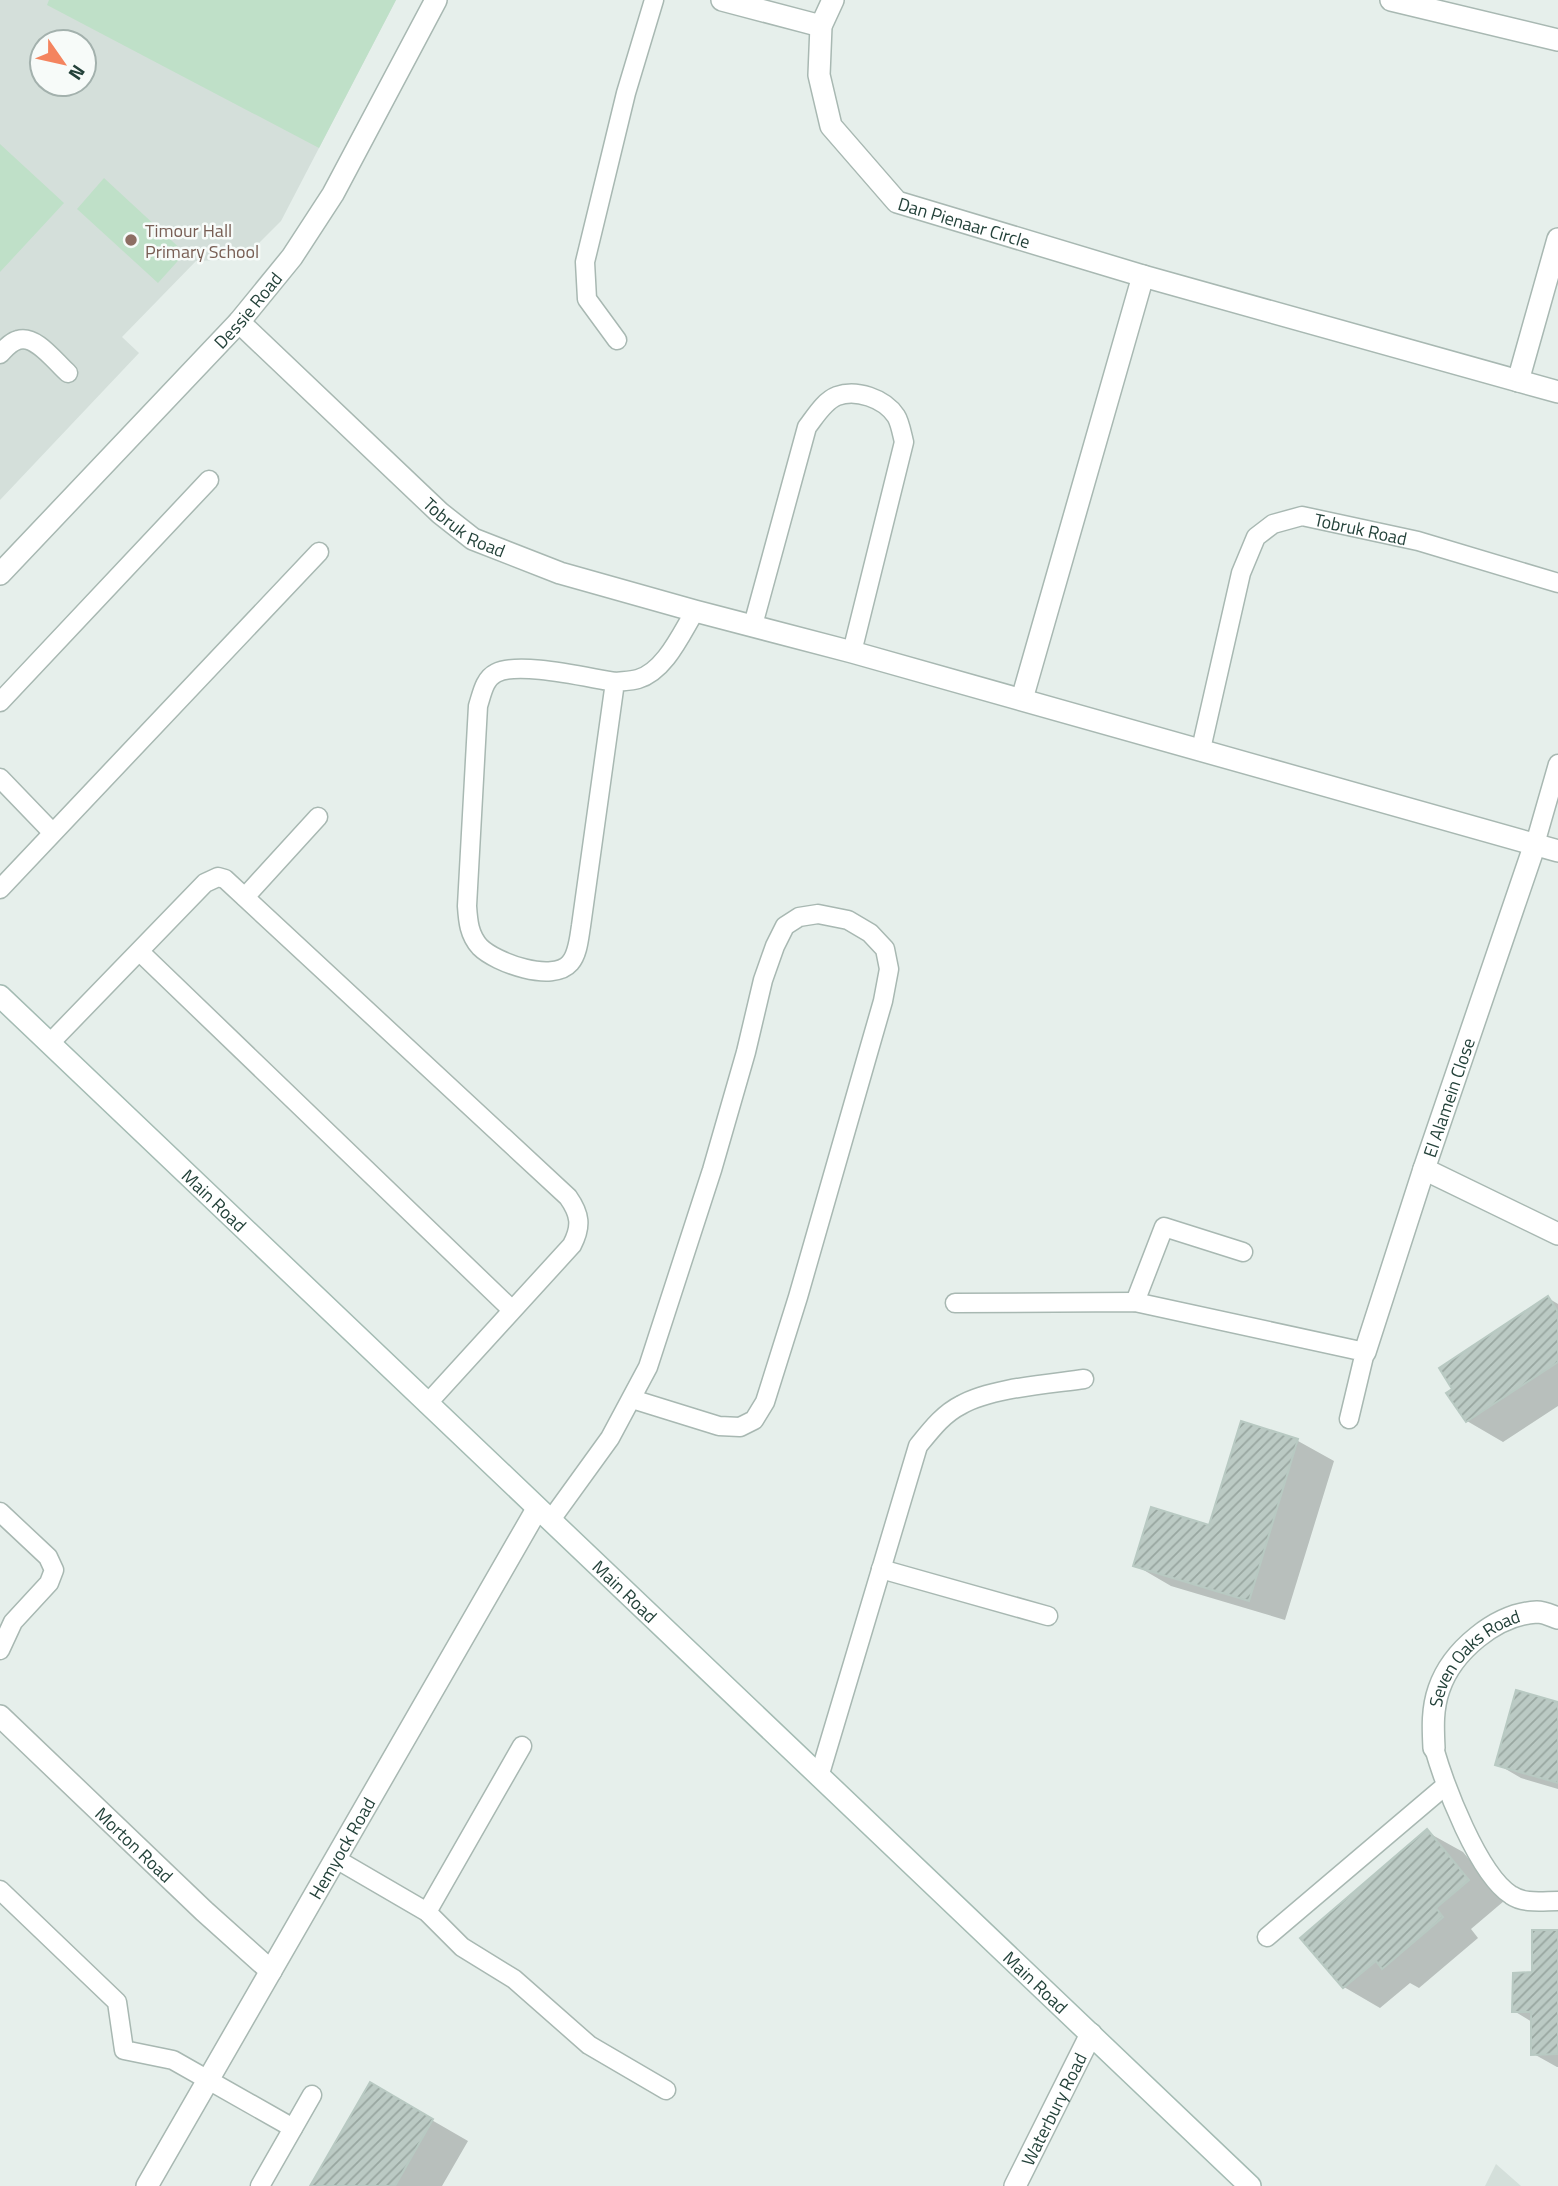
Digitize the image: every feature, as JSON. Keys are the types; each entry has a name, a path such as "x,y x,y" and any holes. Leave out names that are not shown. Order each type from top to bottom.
{"street":[{"name":"Dessie Road","path":"0,574 239,322 292,257 333,194 436,0"},
{"path":"722,0 821,26"},
{"name":"Dan Pienaar Circle","path":"832,0 821,26 819,75 831,126 897,202 1143,276 1558,392"},
{"path":"1391,0 1558,40"},
{"path":"1518,381 1558,239"},
{"path":"1022,699 1143,276"},
{"name":"Tobruk Road","path":"239,322 410,484 473,539 560,573 1022,699 1558,851"},
{"name":"El Alamein Close","path":"1365,1352 1424,1169 1535,844"},
{"name":"Main Road","path":"0,996 1250,2186"},
{"path":"1424,1169 1558,1234"},
{"name":"Hemyock Road","path":"147,2186 336,1859 544,1515"},
{"name":"Seven Oaks Road","path":"1434,1748 1433,1714 1439,1688 1454,1661 1469,1645 1504,1619 1539,1612 1558,1618"},
{"name":"Morton Road","path":"0,1716 204,1911 271,1971"},
{"name":"Waterbury Road","path":"1016,2186 1091,2034"}],"lane":[{"path":"617,340 587,299 585,262 626,93 654,0"},
{"path":"0,354 18,340 27,339 36,343 68,373"},
{"path":"752,625 807,427 836,396 861,393 884,405 897,416 904,442 852,652"},
{"path":"0,702 209,480"},
{"name":"Tobruk Road","path":"1201,749 1241,573 1256,537 1273,524 1302,516 1418,541 1558,583"},
{"path":"0,888 319,552"},
{"path":"615,682 581,926 574,958 559,972 529,969 496,960 479,946 469,928 467,906 478,706 485,684 495,673 510,670 541,670 615,682 640,679 655,669 671,651 695,611"},
{"path":"1535,844 1558,764"},
{"path":"0,778 52,832"},
{"path":"245,897 318,817"},
{"path":"50,1043 211,879 225,879 568,1197 580,1221 578,1234 572,1245 511,1309 428,1404"},
{"path":"544,1515 610,1438 648,1367 699,1209 775,946 785,926 799,916 818,914 848,920 870,933 885,949 889,969 883,1001 765,1402 754,1420 740,1427 719,1426 632,1399"},
{"path":"139,952 511,1309"},
{"path":"1135,1302 1164,1227 1243,1252"},
{"path":"955,1303 1135,1302 1365,1352 1349,1419"},
{"path":"820,1777 918,1446 937,1422 961,1404 995,1394 1084,1379"},
{"path":"0,1512 48,1557 54,1570 49,1583 8,1628 0,1650"},
{"path":"881,1569 1048,1616"},
{"path":"427,1912 522,1746"},
{"path":"1434,1748 1445,1786 1474,1846 1498,1884 1512,1896 1528,1901 1558,1901"},
{"path":"1268,1937 1445,1786"},
{"path":"336,1859 427,1912 461,1947 514,1979 589,2045 666,2090"},
{"path":"0,1890 117,2002 124,2050 173,2060 293,2128"},
{"path":"260,2186 312,2095"}],"shaded area":[{"name":"Timour Hall Primary School","path":"0,0 396,0 281,221 243,259 196,261 122,337 139,353 0,500"},
{"path":"1496,2164 1521,2186 1485,2186"}],"green space":[{"path":"49,0 396,0 319,148 98,32 98,28 91,28 47,5"},
{"path":"0,144 64,203 0,272"},
{"path":"104,178 185,253 158,283 77,209"}],"building":[{"path":"1548,1296 1558,1312 1558,1362 1466,1422 1446,1393 1452,1389 1439,1368"},
{"path":"1241,1421 1298,1439 1249,1601 1133,1566 1151,1507 1209,1525"},
{"path":"1516,1690 1558,1702 1558,1783 1495,1765"},
{"path":"1427,1829 1469,1880 1436,1908 1443,1917 1382,1969 1376,1961 1343,1988 1300,1938"},
{"path":"1532,1930 1558,1930 1558,2054 1531,2055 1531,2012 1512,2012 1513,1973 1532,1972"},
{"path":"370,2082 433,2119 395,2186 310,2186"}],"place":[{"name":"Timour Hall Primary School","path":"131,240"}]}
